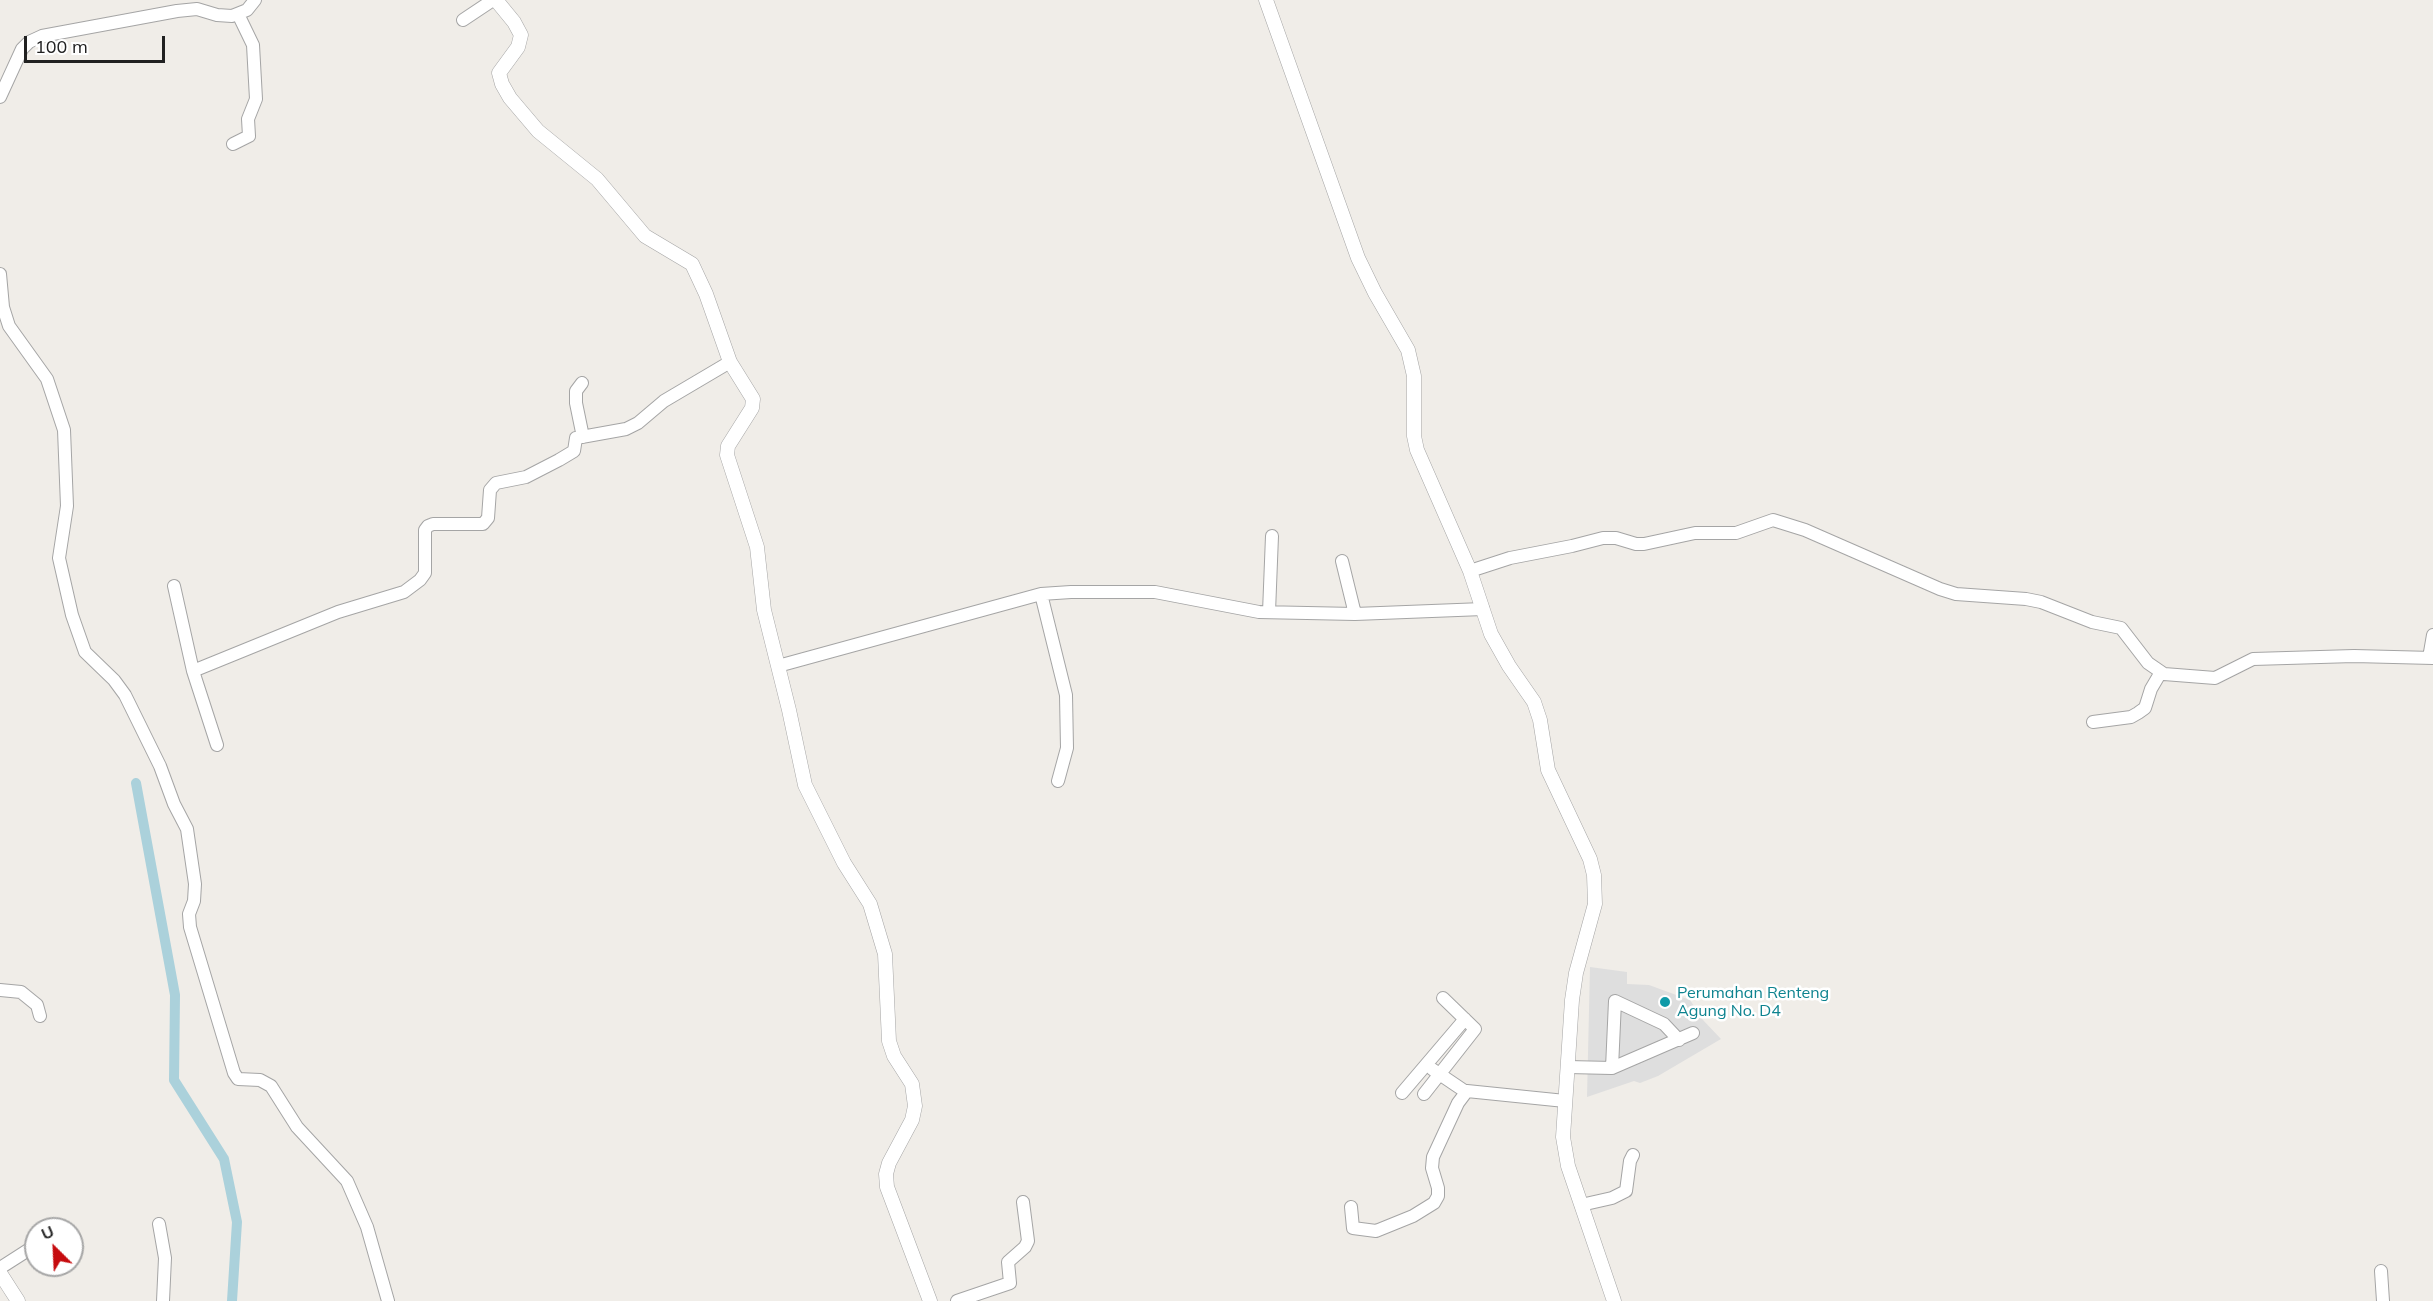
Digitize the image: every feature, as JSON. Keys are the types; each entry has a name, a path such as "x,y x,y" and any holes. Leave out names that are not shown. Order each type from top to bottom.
{"street":[{"path":"0,97 22,49 29,42 42,36 177,11 197,9 225,16 238,14 247,10 255,0"},
{"path":"463,20 495,0 514,22 521,34 518,47 499,72 502,84 510,98 538,131 597,178 645,236 692,264 730,362 750,395 753,404 726,453 757,547 764,610 805,785 844,862 870,904 885,954 889,1041 894,1056 912,1084 915,1106 912,1120 889,1163 886,1174 887,1187 930,1301"},
{"path":"1266,0 1358,258 1408,350 1414,376 1414,436 1417,450 1470,571 1498,647 1534,702 1540,720 1548,770 1582,839 1594,875 1595,904 1576,973 1572,1000 1563,1137 1581,1205 1614,1301"},
{"path":"233,144 249,136 248,119 256,99 253,45 238,14"},
{"path":"0,274 3,307 9,326 47,379 64,430 67,506 59,558 72,615 85,652 114,680 125,695 160,766 174,804 187,830 195,884 195,895 189,916 190,927 234,1073 238,1079 260,1080 271,1086 297,1127 347,1182 367,1227 388,1301"},
{"path":"193,671 338,612 404,592 420,580 425,573 425,530 428,526 432,524 483,524 488,518 492,486 496,483 526,477 574,451 574,440 626,429 638,423 664,400 730,362"},
{"path":"582,383 576,390 576,404 583,437"},
{"path":"1470,571 1510,558 1603,538 1616,538 1636,544 1654,543 1700,533 1736,533 1773,520 1805,530 1956,594 2041,602 2092,622 2121,628 2148,663 2161,672 2198,678 2215,678 2253,659 2354,656 2431,658 2433,634"},
{"path":"1269,612 1272,536"},
{"path":"1342,561 1355,614"},
{"path":"174,586 193,671 217,746"},
{"path":"778,666 1041,594 1078,591 1171,593 1233,609 1269,612 1355,614 1483,609"},
{"path":"1041,594 1066,695 1067,748 1058,781"},
{"path":"2093,722 2131,717 2145,708 2151,689 2161,672"},
{"path":"0,990 21,992 37,1005 40,1016"},
{"path":"1424,1094 1438,1073 1476,1029 1443,998"},
{"path":"1612,1068 1615,1000 1664,1024 1678,1040"},
{"path":"1402,1093 1465,1019"},
{"path":"1568,1068 1612,1068 1693,1033"},
{"path":"1426,1065 1466,1092 1565,1101"},
{"path":"1351,1207 1353,1228 1376,1231 1413,1216 1434,1203 1438,1196 1438,1186 1432,1168 1433,1157 1458,1103 1466,1092"},
{"path":"1581,1205 1612,1198 1626,1191 1633,1155"},
{"path":"957,1301 1010,1283 1008,1262 1028,1241 1023,1202"},
{"path":"159,1224 165,1258 163,1301"},
{"path":"0,1268 24,1253"},
{"path":"2381,1271 2383,1301"},
{"path":"2,1281 18,1301"}],"shaded area":[{"path":"1590,967 1627,972 1627,984 1649,985 1690,1000 1703,1020 1721,1039 1658,1076 1640,1083 1634,1081 1587,1097"}],"waterway":[{"path":"136,783 175,995 174,1080 224,1159 237,1222 232,1301"}],"place":[{"name":"Perumahan Renteng Agung No. D4","path":"1665,1002"}]}
